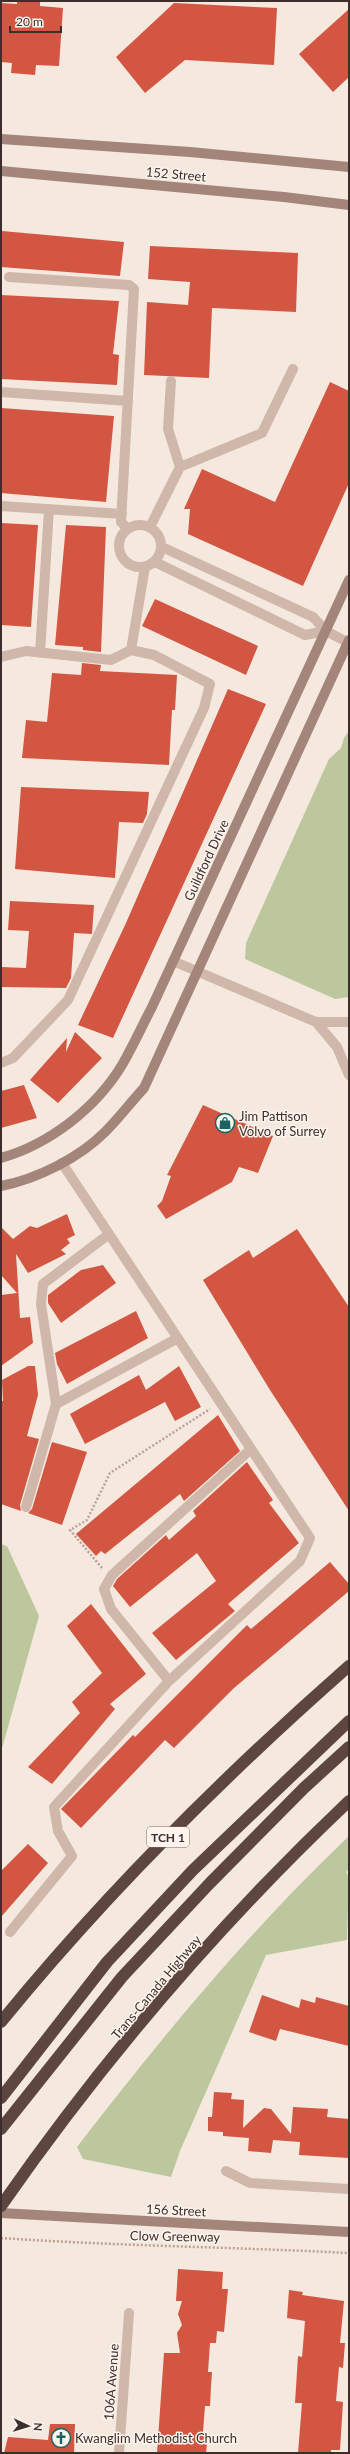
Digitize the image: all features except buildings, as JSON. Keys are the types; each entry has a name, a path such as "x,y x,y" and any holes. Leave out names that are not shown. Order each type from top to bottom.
{"highway":[{"name":"TCH 1","path":"1,2022 81,1929 163,1842 266,1740 349,1666"},
{"path":"1,2098 113,1957 193,1870 349,1721"},
{"path":"1,2129 122,1977 215,1878 304,1788 349,1747"},
{"name":"Trans-Canada Highway","path":"1,2206 35,2157 159,2002 239,1912 349,1801"}],"main road":[{"name":"152 Street","path":"1,139 198,153 349,167"},
{"name":"152 Street","path":"1,171 284,197 349,205"},
{"name":"Guildford Drive","path":"1,1158 20,1152 59,1131 99,1096 122,1065 173,961 349,580"},
{"path":"1,1186 22,1182 62,1163 105,1133 144,1088 349,642"},
{"name":"156 Street","path":"1,2213 349,2232"}],"street":[{"path":"9,277 129,285 134,289 121,522 128,529"},
{"path":"150,527 180,467 262,433 293,369"},
{"path":"171,381 168,429 180,467"},
{"path":"1,392 128,401"},
{"path":"1,506 122,514"},
{"path":"40,653 49,509"},
{"path":"138,525 150,527 157,533 162,546 160,554 154,562 145,567 131,566 121,556 119,543 128,529 138,525"},
{"path":"162,546 313,617 326,631 349,642"},
{"path":"154,562 305,635 326,631"},
{"path":"131,650 145,567"},
{"path":"1,657 26,652 111,660 131,650 154,655 210,684 204,708 68,1000 13,1058 1,1063"},
{"path":"173,961 316,1022 349,1022"},
{"path":"316,1022 337,1047 349,1075"},
{"path":"10,1932 72,1856 58,1831 54,1807 169,1681 300,1561 310,1538 62,1163"},
{"path":"26,1507 56,1404 41,1304 43,1284 109,1234"},
{"path":"56,1404 178,1338"},
{"path":"169,1681 111,1608 104,1589 110,1579 251,1449"},
{"path":"226,2171 250,2182 349,2189"},
{"name":"106A Avenue","path":"119,2453 129,2313"}],"path":[{"path":"110,1579 70,1530 87,1520 110,1473 212,1408"},
{"name":"Clow Greenway","path":"1,2238 85,2244 241,2247 349,2253"}],"green space":[{"path":"349,731 349,997 335,999 245,959 246,943 329,759 341,748 344,738"},
{"path":"1,1544 7,1546 39,1616 1,1752"},
{"path":"349,1836 349,1869 346,1872 349,1877 347,1940 266,1955 180,2151 171,2177 83,2159 77,2147 141,2066 241,1947 312,1872"}],"place":[{"name":"Jim Pattison Volvo of Surrey","path":"225,1123"},
{"name":"Kwanglim Methodist Church","path":"61,2438"}]}
